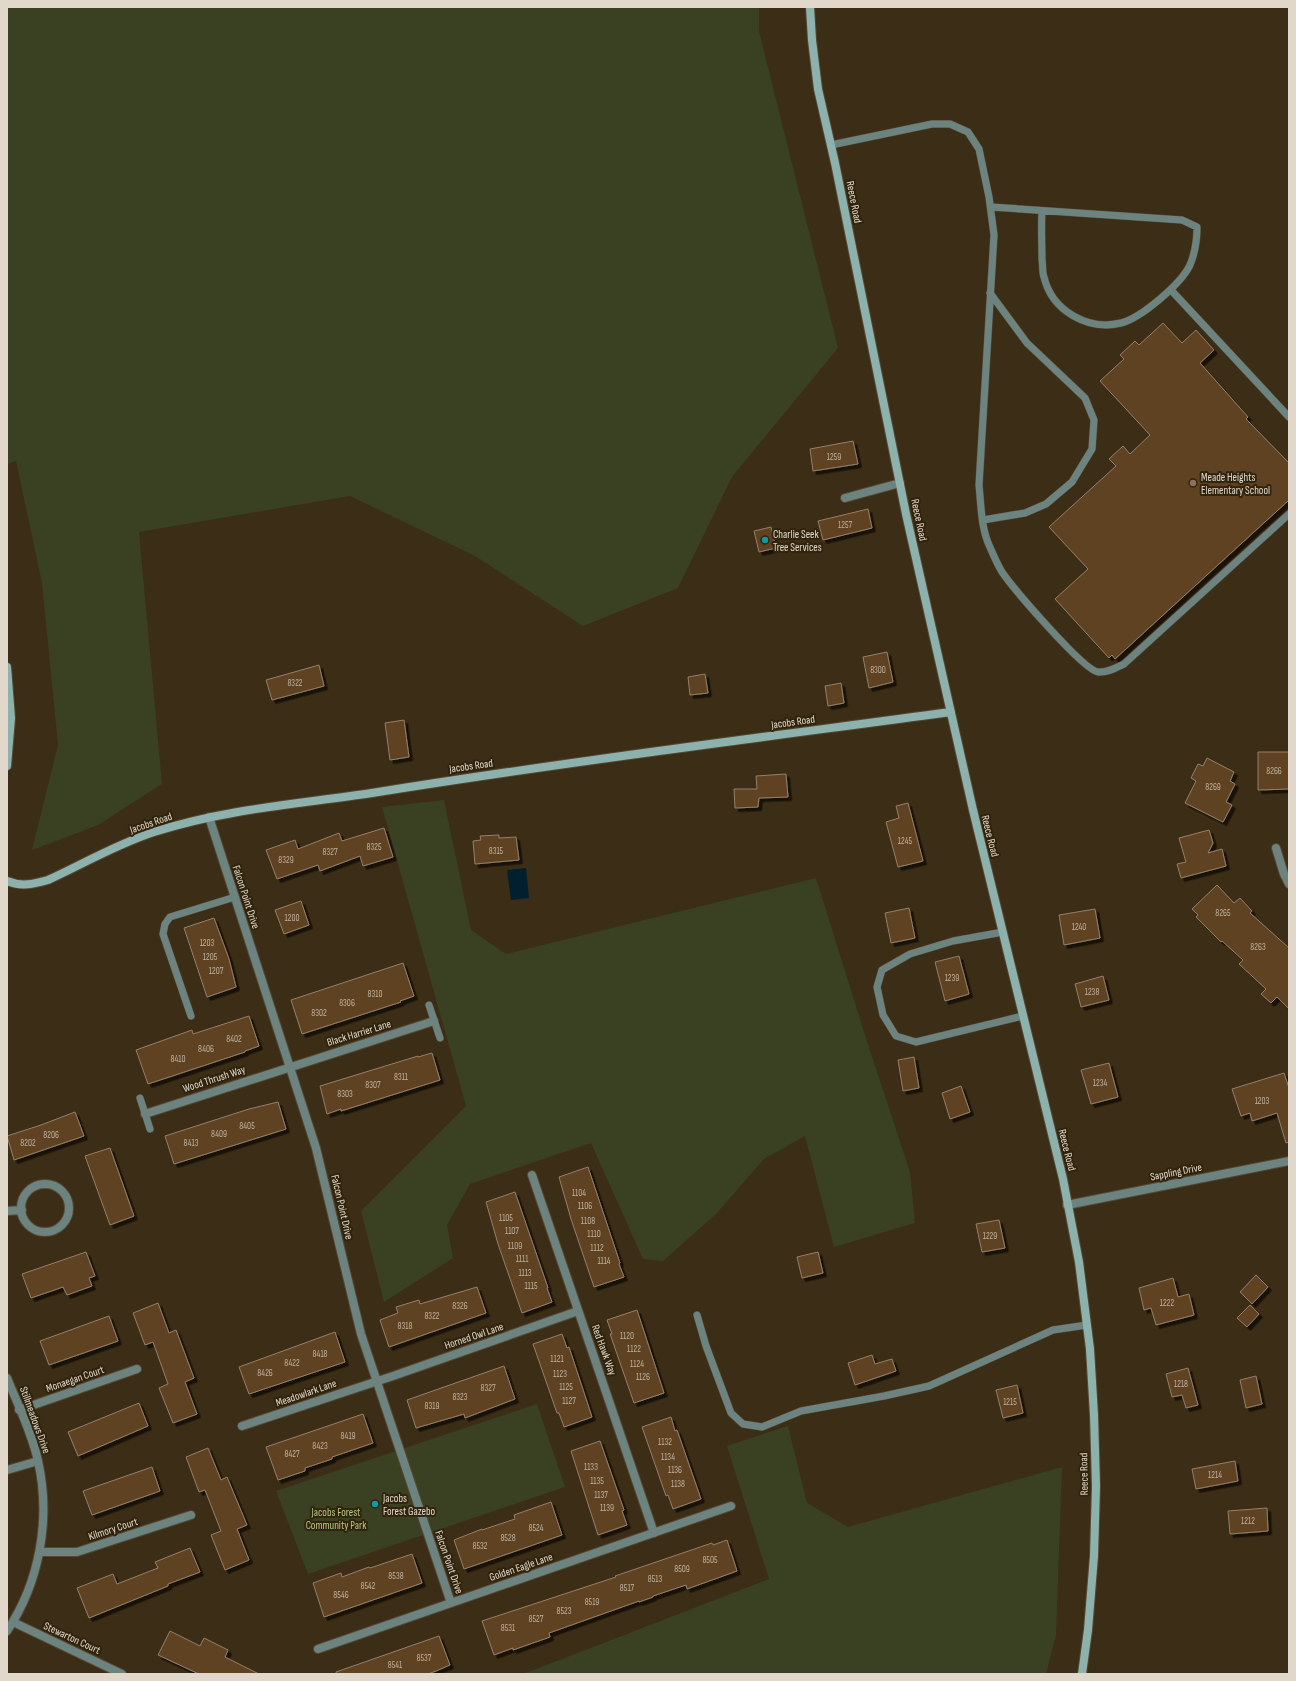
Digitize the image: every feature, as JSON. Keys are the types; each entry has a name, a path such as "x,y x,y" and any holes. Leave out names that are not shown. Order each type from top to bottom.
{"main road":[{"name":"Reece Road","path":"810,7 818,90 831,145 900,483 951,712 1063,1179 1079,1262 1087,1325 1094,1415 1096,1486 1094,1556 1088,1630 1082,1674"},
{"path":"7,667 10,718 7,766"},
{"name":"Jacobs Road","path":"7,881 32,885 48,880 150,833 209,817 241,811 372,793 456,779 951,712"}],"street":[{"path":"845,498 900,483"},
{"name":"Falcon Point Drive","path":"209,817 316,1148 361,1334 451,1603"},
{"path":"1276,848 1284,874 1289,884"},
{"name":"Black Harrier Lane","path":"290,1066 434,1021"},
{"name":"Wood Thrush Way","path":"145,1114 290,1066"},
{"name":"Sappling Drive","path":"1067,1205 1289,1161"},
{"name":"Red Hawk Way","path":"532,1175 617,1420 654,1533"},
{"path":"46,1183 56,1186 63,1191 68,1199 70,1209 68,1218 62,1226 54,1231 44,1232 35,1230 28,1224 22,1216 22,1210 23,1198 29,1190 37,1185 46,1183"},
{"path":"7,1211 22,1210"},
{"name":"Horned Owl Lane","path":"376,1380 393,1376 578,1311"},
{"name":"Monaegan Court","path":"19,1410 137,1369"},
{"name":"Stillmeadows Drive","path":"7,1378 38,1461 43,1492 43,1526 40,1552 34,1574 13,1622 7,1631"},
{"name":"Meadowlark Lane","path":"242,1426 376,1380"},
{"path":"7,1470 38,1461"},
{"name":"Golden Eagle Lane","path":"318,1649 731,1506"},
{"name":"Kilmory Court","path":"40,1552 78,1552 191,1515"},
{"name":"Stewarton Court","path":"13,1622 122,1674"}],"lane":[{"path":"831,145 932,124 950,124 968,132 979,148 991,207 994,235 980,485 983,520 988,543 1002,572 1023,599 1084,664 1098,672 1112,671 1124,664 1289,514"},
{"path":"991,207 1182,220 1197,227 1198,240 1190,266 1171,290 1147,309 1122,323 1097,325 1070,315 1052,299 1043,277 1041,228 1042,211"},
{"path":"1171,290 1289,417"},
{"path":"983,520 1025,513 1046,504 1072,482 1092,449 1094,420 1085,398 1027,343 990,293"},
{"path":"191,1016 163,934 165,924 170,917 235,897"},
{"path":"1003,932 953,941 910,954 882,970 877,987 883,1015 896,1036 916,1042 1023,1016"},
{"path":"429,1005 440,1038"},
{"path":"140,1098 150,1129"},
{"path":"697,1315 706,1346 731,1413 743,1424 762,1427 801,1411 930,1386 1053,1330 1087,1325"}],"green space":[{"path":"7,7 759,7 759,31 838,348 732,477 678,588 583,626 475,556 350,496 139,532 162,784 98,825 32,850 58,745 42,583 16,461 7,464"},
{"path":"444,800 471,930 506,954 816,878 910,1172 915,1223 834,1247 805,1136 764,1159 716,1214 663,1261 643,1259 591,1143 470,1184 447,1225 453,1258 384,1302 361,1211 466,1106 382,807"},
{"name":"Jacobs Forest Community Park","path":"537,1404 565,1487 308,1574 276,1491"},
{"path":"788,1426 807,1503 848,1527 1062,1467 1056,1635 1046,1674 523,1674 769,1579 727,1446"}],"water":[{"path":"526,868 529,898 511,900 507,870"}],"building":[{"name":"Meade Heights Elementary School","path":"1163,323 1182,343 1196,330 1214,350 1200,363 1248,417 1246,419 1289,463 1289,500 1115,659 1112,655 1109,658 1055,599 1088,569 1049,527 1116,466 1109,459 1123,446 1130,454 1150,435 1100,381 1124,359 1120,355 1135,341 1139,345"},
{"path":"853,441 858,464 813,471 810,449"},
{"path":"868,509 872,528 823,540 818,521"},
{"name":"Charlie Seek Tree Services","path":"771,527 776,548 759,552 754,531"},
{"path":"887,652 893,682 869,688 863,657"},
{"path":"319,665 324,686 272,700 266,680"},
{"path":"705,674 708,693 690,695 688,677"},
{"path":"841,683 844,703 828,706 825,686"},
{"path":"404,720 409,757 390,760 385,723"},
{"path":"1258,752 1289,752 1289,789 1258,790"},
{"path":"1207,758 1234,772 1230,781 1235,784 1226,802 1232,805 1223,822 1185,803 1196,781 1191,778 1198,764 1203,766"},
{"path":"786,774 788,797 759,798 758,807 735,808 734,789 757,789 756,776"},
{"path":"908,803 923,861 898,867 886,822 899,818 896,806"},
{"path":"384,828 393,857 363,866 360,856 320,871 318,865 277,879 266,850 295,840 298,849 339,833 342,841"},
{"path":"1209,830 1213,843 1208,853 1222,849 1226,866 1181,878 1177,864 1186,862 1179,838"},
{"path":"499,835 499,838 516,837 519,860 475,864 473,841 481,840 480,836"},
{"path":"1217,885 1234,903 1240,898 1252,911 1250,913 1289,948 1289,1009 1277,997 1271,1003 1261,994 1266,989 1239,964 1243,960 1222,941 1221,942 1196,917 1198,915 1192,909"},
{"path":"301,901 309,925 284,934 275,910"},
{"path":"909,908 915,938 891,943 885,913"},
{"path":"1095,909 1100,938 1064,945 1059,915"},
{"path":"214,918 229,959 236,987 207,997 184,928"},
{"path":"959,956 969,994 945,1001 935,962"},
{"path":"403,963 414,996 400,1001 401,1002 302,1034 291,1000"},
{"path":"1103,976 1109,1000 1081,1007 1075,984"},
{"path":"249,1016 259,1046 148,1084 136,1050 192,1030 193,1034"},
{"path":"432,1053 440,1080 327,1114 320,1086"},
{"path":"914,1057 919,1088 903,1091 898,1060"},
{"path":"1109,1063 1118,1097 1091,1104 1081,1070"},
{"path":"1284,1073 1289,1088 1289,1142 1286,1143 1277,1113 1252,1121 1250,1113 1241,1116 1232,1089"},
{"path":"961,1086 970,1112 950,1119 942,1093"},
{"path":"278,1102 286,1129 174,1164 165,1136 249,1109"},
{"path":"75,1112 84,1136 14,1160 7,1136"},
{"path":"110,1148 134,1216 110,1225 85,1156"},
{"path":"588,1167 624,1277 594,1287 571,1219 559,1177"},
{"path":"515,1192 552,1302 522,1313 498,1244 486,1202"},
{"path":"999,1220 1005,1248 982,1252 976,1224"},
{"path":"86,1252 95,1276 89,1278 92,1286 67,1295 63,1287 31,1298 22,1274"},
{"path":"818,1252 823,1273 802,1278 797,1257"},
{"path":"1256,1275 1268,1287 1252,1304 1240,1292"},
{"path":"1173,1278 1178,1297 1189,1294 1194,1315 1156,1325 1151,1308 1144,1310 1139,1288"},
{"path":"477,1287 486,1313 389,1347 380,1320 398,1313 396,1307 419,1300 420,1304"},
{"path":"158,1303 169,1333 176,1330 194,1378 185,1382 197,1414 173,1423 159,1388 168,1384 153,1342 145,1345 133,1313"},
{"path":"1250,1305 1259,1314 1247,1327 1237,1318"},
{"path":"637,1310 664,1393 634,1403 610,1334 612,1334 607,1320"},
{"path":"109,1316 118,1341 49,1365 40,1341"},
{"path":"335,1332 345,1362 249,1394 239,1367"},
{"path":"562,1334 567,1348 569,1347 592,1417 564,1427 559,1413 557,1413 533,1344"},
{"path":"872,1355 875,1364 892,1359 896,1371 855,1385 848,1363"},
{"path":"504,1366 515,1399 465,1418 464,1414 416,1428 407,1400"},
{"path":"1188,1368 1198,1405 1186,1408 1182,1395 1172,1397 1166,1374"},
{"path":"1256,1376 1262,1404 1246,1408 1240,1380"},
{"path":"1017,1385 1023,1413 1003,1418 996,1390"},
{"path":"139,1403 148,1426 78,1456 68,1432"},
{"path":"363,1414 373,1443 332,1457 332,1459 305,1468 305,1471 278,1480 266,1447"},
{"path":"671,1417 701,1499 673,1509 668,1495 666,1496 642,1427"},
{"path":"600,1441 624,1510 622,1511 627,1525 598,1535 571,1451"},
{"path":"208,1448 221,1480 227,1477 247,1525 237,1529 249,1560 225,1570 211,1535 221,1531 205,1490 199,1492 186,1457"},
{"path":"1235,1461 1238,1481 1196,1489 1192,1469"},
{"path":"152,1467 160,1491 92,1515 83,1491"},
{"path":"551,1502 562,1535 464,1569 454,1540 482,1529 515,1519 514,1515"},
{"path":"1267,1508 1268,1531 1230,1534 1228,1511"},
{"path":"727,1540 737,1571 687,1589 686,1585 653,1596 549,1633 550,1637 494,1655 482,1621 616,1577 615,1576 712,1543 713,1545"},
{"path":"190,1548 200,1572 89,1618 77,1588 113,1574 117,1584 158,1568 155,1562"},
{"path":"412,1554 422,1583 324,1617 313,1583 341,1573 342,1577"},
{"path":"170,1631 200,1646 204,1638 228,1650 225,1657 259,1674 199,1674 158,1655"},
{"path":"439,1636 450,1665 428,1674 336,1674 336,1672"}],"place":[{"name":"Meade Heights Elementary School","path":"1193,483"},
{"name":"Charlie Seek Tree Services","path":"765,540"},
{"name":"Jacobs Forest Gazebo","path":"375,1504"}]}
